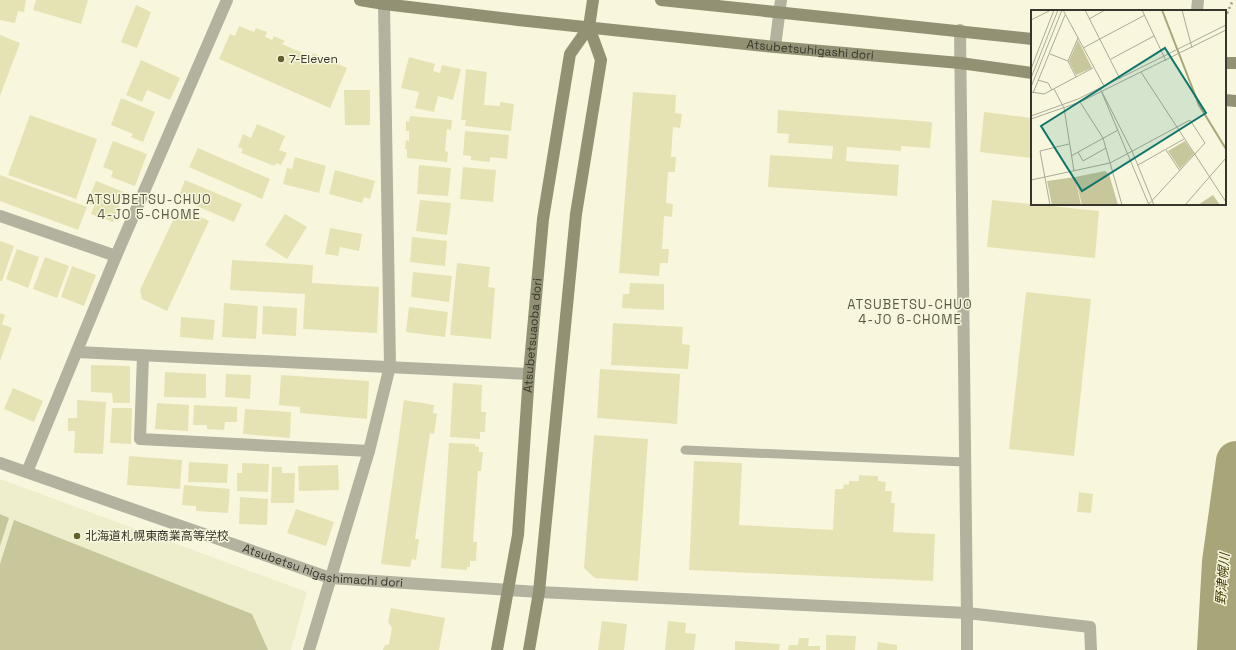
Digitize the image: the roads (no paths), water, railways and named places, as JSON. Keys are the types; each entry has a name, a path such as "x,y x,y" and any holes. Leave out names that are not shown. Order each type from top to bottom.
{"street":[{"path":"27,472 116,256 227,0"},
{"path":"360,0 589,27"},
{"name":"Atsubetsuaoba dori","path":"497,650 518,535 543,219 570,54 589,27 593,0"},
{"path":"661,0 780,6 1031,39"},
{"path":"1197,10 1198,0"},
{"path":"310,650 330,578 369,451 390,366 384,4"},
{"path":"775,47 780,6"},
{"name":"Atsubetsuaoba dori","path":"530,650 539,592 576,214 601,60 589,27"},
{"name":"Atsubetsuhigashi dori","path":"589,27 775,47 960,63 1031,73"},
{"path":"960,30 968,613 967,650"},
{"path":"1226,63 1236,64"},
{"path":"1226,100 1236,101"},
{"path":"0,216 116,256"},
{"path":"77,352 530,374"},
{"path":"143,356 140,439 369,451"},
{"name":"Atsubetsu higashimachi dori","path":"0,463 330,578 539,592 968,613 1090,627 1091,650"}],"lane":[{"path":"685,450 965,462"}],"waterway":[{"name":"野津幌川","path":"1217,650 1222,562 1236,461"}],"place":[{"name":"7-Eleven","path":"281,59"},
{"name":"北海道札幌東商業高等学校","path":"77,536"}],"district":[{"name":"ATSUBETSU-CHUO 4-JO 5-CHOME","path":"149,206"},
{"name":"ATSUBETSU-CHUO 4-JO 6-CHOME","path":"910,312"}]}
